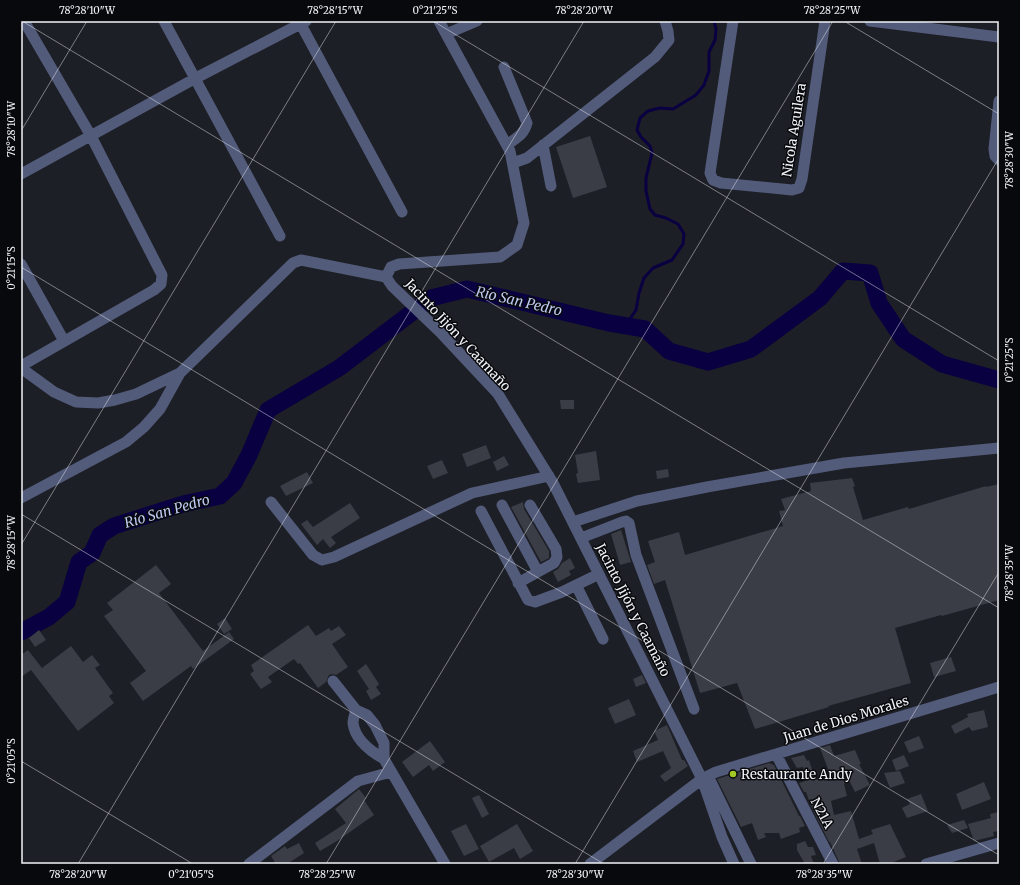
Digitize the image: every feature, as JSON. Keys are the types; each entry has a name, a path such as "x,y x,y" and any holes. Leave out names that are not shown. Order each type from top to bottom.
{"street":[{"path":"24,21 92,136 162,275 161,284 154,290 21,367 54,392 76,402 98,403 136,394 180,373"},
{"path":"164,21 280,236"},
{"name":"Jacinto Jijón y Caamaño","path":"439,21 510,151 524,223 517,245 500,257 399,264 391,267 389,281 440,332 498,394 548,476 705,777"},
{"path":"446,34 477,21"},
{"path":"513,163 527,158 655,57 669,40 665,21"},
{"name":"Nicola Aguilera","path":"733,21 710,173 713,180 721,183 792,190 799,188 802,179 825,21"},
{"path":"870,21 999,37"},
{"path":"21,174 302,22 402,212"},
{"path":"504,67 527,123 522,135 507,145"},
{"path":"999,101 994,149 999,160"},
{"path":"543,145 551,186"},
{"path":"21,498 126,442 144,427 160,409 180,373 293,263 300,260 389,281"},
{"path":"21,264 64,341"},
{"path":"572,522 637,501 837,464 999,448"},
{"path":"271,502 313,555 322,560 334,557 472,493 548,476"},
{"path":"502,505 538,572"},
{"path":"518,583 554,563 557,557 556,549 530,506"},
{"path":"482,511 528,600 535,602 599,574"},
{"path":"581,538 622,522 626,521 629,523 636,555 694,709"},
{"path":"576,585 603,639"},
{"path":"333,681 356,710 367,715 375,725 382,737 385,748 384,759"},
{"name":"Juan de Dios Morales","path":"705,777 716,772 999,687"},
{"path":"356,710 353,722 356,734 363,744 374,754 384,759 445,864"},
{"name":"N21A","path":"776,754 833,864"},
{"path":"249,864 358,781 392,772"},
{"path":"590,864 705,777"},
{"path":"705,777 722,837 734,864"},
{"path":"705,777 751,864"},
{"path":"926,864 999,843"}],"building":[{"path":"590,136 607,187 573,198 556,147"},
{"path":"560,400 574,400 574,409 561,409"},
{"path":"486,445 491,458 467,467 462,454"},
{"path":"596,451 600,480 578,483 575,455"},
{"path":"504,456 509,465 497,471 493,462"},
{"path":"442,460 448,473 433,479 427,466"},
{"path":"668,469 669,477 657,479 656,471"},
{"path":"307,472 313,483 286,496 280,486"},
{"path":"852,478 855,486 853,487 863,520 908,507 909,509 986,486 999,484 999,600 895,628 911,683 828,706 829,707 755,729 737,683 700,693 665,580 654,584 647,565 655,562 648,541 679,532 685,555 783,526 779,511 785,510 781,499 811,491 810,483"},
{"path":"523,502 524,509 549,551 549,558 541,562 511,507"},
{"path":"350,503 360,518 331,537 336,543 330,548 323,539 317,545 301,524 307,520 313,527"},
{"path":"621,530 631,562 620,565 611,534"},
{"path":"570,558 575,568 569,571 571,575 558,582 553,572 558,569 562,563"},
{"path":"156,565 171,584 159,593 203,651 229,632 234,639 193,669 191,666 143,701 130,683 146,671 104,616 113,610 107,603"},
{"path":"225,618 232,629 224,634 217,624"},
{"path":"308,625 316,636 329,628 331,631 339,626 346,635 332,644 348,667 336,675 329,675 326,682 318,688 300,663 298,664 294,659 268,677 272,682 261,689 250,674 254,671 251,665"},
{"path":"39,630 46,640 35,647 29,638"},
{"path":"71,646 83,662 92,655 100,665 95,668 113,693 109,696 114,703 78,731 31,670 21,677 21,655 28,650 42,668"},
{"path":"951,657 956,671 934,677 930,663"},
{"path":"366,664 379,684 376,687 381,694 371,700 366,691 369,689 357,671"},
{"path":"642,675 646,683 636,687 633,679"},
{"path":"629,699 636,715 615,724 608,708"},
{"path":"984,710 988,727 972,731 969,727 955,734 951,726 968,717 967,714"},
{"path":"667,725 682,760 684,760 688,766 665,782 660,776 671,768 663,751 637,762 633,751 658,740 654,731"},
{"path":"919,736 924,748 909,753 904,742"},
{"path":"430,741 445,762 433,771 429,765 413,777 402,762"},
{"path":"830,745 834,756 855,750 861,764 859,764 870,785 855,792 850,782 844,784 847,796 831,801 834,815 851,811 859,839 873,834 871,830 890,824 906,857 889,864 880,864 874,843 857,849 862,864 840,864 811,806 806,792 804,792 799,783 808,780 803,767 797,768 791,758 804,755 807,761 809,760 815,779 830,774 820,748"},
{"path":"904,755 909,766 896,771 892,760"},
{"path":"769,763 774,765 805,826 799,828 800,832 781,839 779,833 764,833 766,837 758,840 752,823 741,827 717,779"},
{"path":"900,771 905,783 890,788 884,773"},
{"path":"984,782 991,799 962,810 956,794"},
{"path":"359,789 366,798 364,800 374,815 320,851 315,843 346,823 335,809"},
{"path":"921,794 928,811 907,818 902,808 910,804 907,799"},
{"path":"479,795 489,814 482,818 472,798"},
{"path":"999,812 999,831 993,832 994,836 974,841 968,824 991,818 990,814"},
{"path":"964,820 968,828 952,833 947,825"},
{"path":"466,824 479,849 464,856 451,831"},
{"path":"517,824 533,851 520,859 514,848 489,862 480,846"},
{"path":"805,841 808,847 813,847 816,855 811,856 814,864 805,864 797,850 797,844"},
{"path":"299,843 304,853 287,864 276,864 271,856 285,846 287,849"}],"waterway":[{"path":"625,326 636,310 639,293 644,278 653,268 672,260 683,244 684,234 678,224 666,218 655,215 650,209 646,191 646,178 652,153 650,146 641,137 637,130 640,118 648,111 660,108 673,109 696,95 704,85 709,71 709,52 715,40 716,29 714,21"},
{"name":"Río San Pedro","path":"21,632 49,617 67,602 79,562 92,553 100,535 114,526 183,504 220,496 234,483 249,455 268,410 339,368 431,298 467,289 609,323 645,329 669,351 708,362 751,349 820,298 843,271 870,273 879,303 903,339 942,364 999,380"}],"place":[{"name":"Restaurante Andy","path":"733,774"}]}
